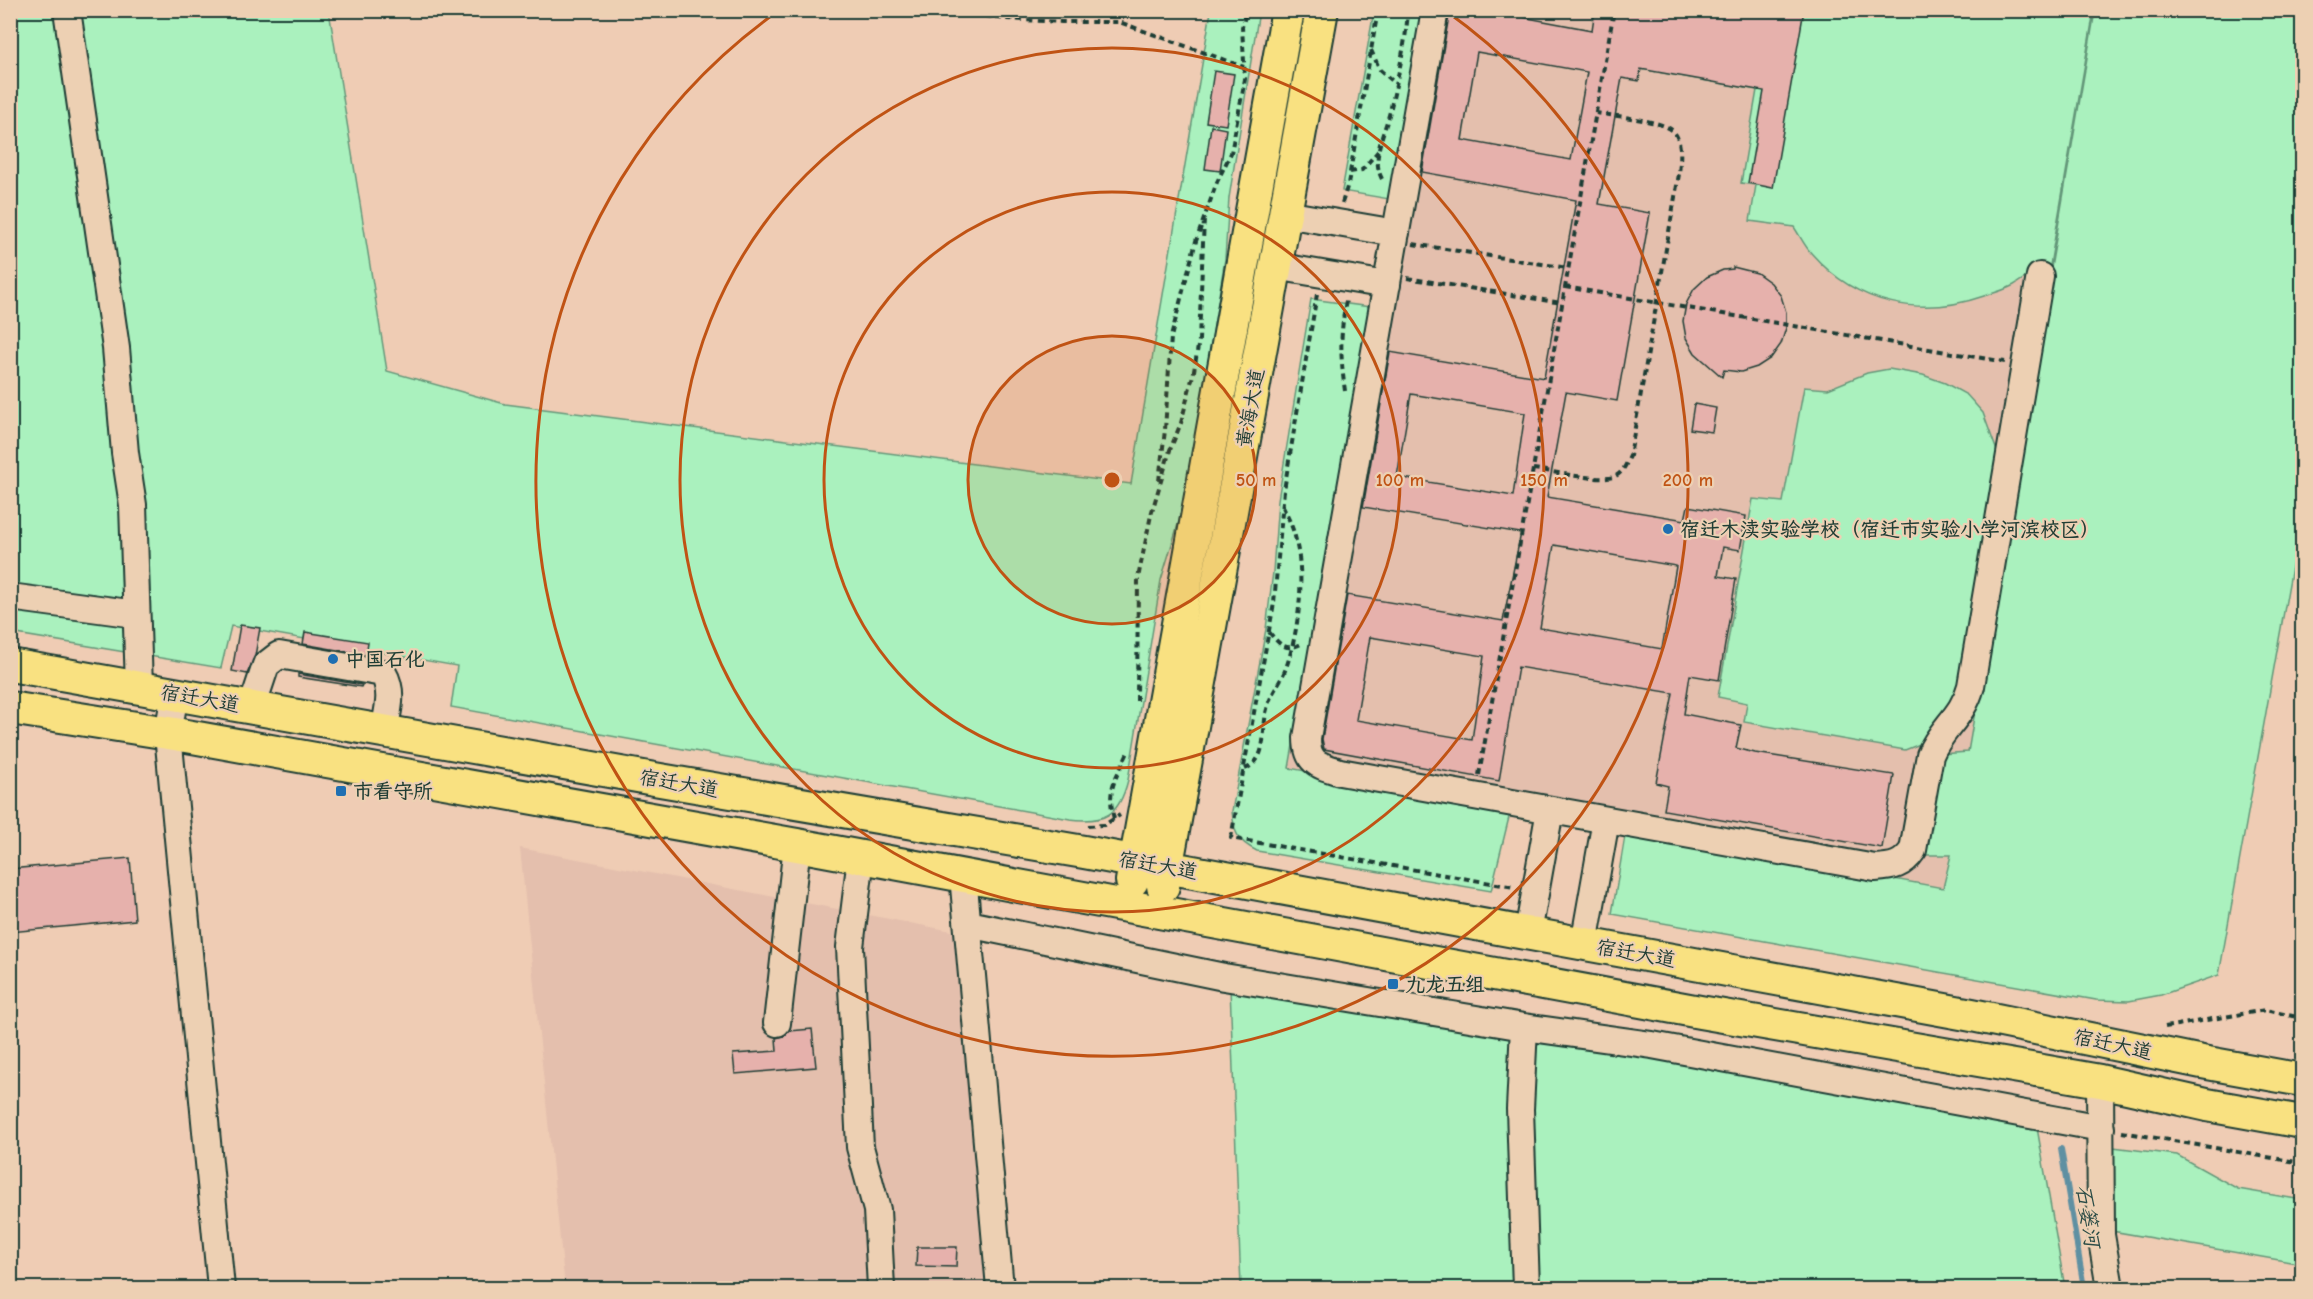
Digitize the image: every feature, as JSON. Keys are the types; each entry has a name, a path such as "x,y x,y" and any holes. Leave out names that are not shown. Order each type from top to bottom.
{"main road":[{"name":"黄海大道","path":"1128,905 1288,10"},
{"name":"黄海大道","path":"1159,911 1322,10"},
{"name":"宿迁大道","path":"10,665 660,780 1136,861 2018,1024 2302,1080"},
{"name":"宿迁大道","path":"10,708 797,845 1688,1010 2100,1081 2207,1105 2302,1122"}],"street":[{"path":"67,10 116,348 125,453 133,505 139,687"},
{"path":"1436,10 1307,738 1307,751 1313,761 1340,772 1875,867 1892,867 1905,861 1913,850 1930,755 1935,742 1961,711 1971,686 2040,276"},
{"path":"1285,214 1396,237"},
{"path":"1275,266 1388,280"},
{"path":"10,597 136,614"},
{"path":"252,707 266,664 279,655 383,673 388,682 391,700 384,731"},
{"path":"175,693 168,734 220,1288"},
{"path":"1528,933 1550,810"},
{"path":"1584,944 1606,820"},
{"path":"777,1023 797,845"},
{"path":"861,857 850,947 860,1147 877,1210 881,1288"},
{"path":"963,875 1000,1288"},
{"path":"968,924 1224,977 1524,1027 1652,1045 2101,1128"},
{"path":"1524,1027 1520,1109 1526,1288"},
{"path":"2100,1081 2101,1235 2110,1288"}],"path":[{"path":"944,10 1006,19 1119,22 1244,67"},
{"path":"1157,490 1165,430 1171,337 1203,218 1231,153 1245,79 1242,27 1249,10"},
{"path":"1402,199 1383,182 1379,173 1379,150 1389,118 1408,10"},
{"path":"1475,796 1614,10"},
{"path":"1371,50 1380,70 1396,84"},
{"path":"1533,469 1598,478 1613,477 1623,470 1630,456 1679,174 1679,142 1673,131 1661,124 1596,113"},
{"path":"1350,172 1362,170 1379,150"},
{"path":"1137,706 1138,578 1142,550 1157,490 1181,423 1194,371 1199,340 1203,218"},
{"path":"1396,237 1568,268"},
{"path":"1388,280 1562,303"},
{"path":"1565,287 2025,366"},
{"path":"1245,769 1253,766 1261,752 1267,707 1285,670 1296,625 1299,590 1298,547 1283,506"},
{"path":"1113,819 1110,790 1130,745"},
{"path":"1080,827 1104,825 1120,815 1124,806"},
{"path":"2162,1028 2265,1010 2302,1018"},
{"path":"2101,1128 2302,1163"}],"shaded area":[{"name":"宿迁木渎实验学校（宿迁市实验小学河滨校区）","path":"1422,11 2095,11 1968,752 1940,755 1922,855 1951,854 1943,889 1288,769"},
{"path":"520,848 957,932 986,1288 565,1288"}],"green space":[{"path":"10,11 329,11 387,371 505,404 1131,484 1211,11 1259,11 1229,198 1225,259 1194,447 1179,521 1161,580 1128,780 1115,809 1093,820 1070,819 451,707 457,666 231,626 221,668 11,633"},
{"path":"1374,11 1422,11 1389,199 1342,191"},
{"path":"1635,11 2094,11 2048,277 2032,275 1996,293 1960,303 1937,306 1914,306 1891,302 1870,296 1849,285 1812,254 1794,227 1750,221 1756,185 1741,183 1757,90 1641,69"},
{"path":"2095,11 2302,11 2302,511 2219,975 2161,995 2129,1001 2096,1000 1612,914 1626,830 1943,888 1951,855 1921,855 1940,754 1968,752"},
{"path":"1311,299 1370,307 1289,768 1511,809 1491,891 1257,851 1241,840 1234,825 1232,811 1266,629 1278,500"},
{"path":"1889,369 1923,375 1945,383 1967,395 1983,413 1998,454 1963,682 1933,733 1920,744 1905,750 1744,722 1747,703 1718,697 1753,499 1783,502 1804,387 1828,389 1867,373"},
{"path":"1230,987 2035,1116 2065,1288 1241,1288"},
{"path":"2113,1147 2177,1155 2238,1189 2302,1200 2302,1264 2112,1231"}],"building":[{"path":"1450,10 1485,10 1592,30 1595,10 1804,10 1773,188 1748,183 1764,91 1641,69 1639,81 1622,78 1599,204 1650,213 1617,401 1566,392 1547,497 1685,520 1688,506 1746,516 1740,550 1723,547 1718,576 1736,579 1719,680 1690,675 1684,714 1741,725 1736,748 1894,775 1882,848 1664,810 1668,786 1656,783 1673,693 1518,667 1499,781 1324,749 1322,739 1347,595 1503,621 1521,533 1363,507 1390,352 1544,378 1576,200 1422,172","holes":["1477,52 1587,72 1571,160 1462,140","1411,394 1525,413 1513,496 1397,477","1554,545 1676,566 1662,649 1540,628","1370,637 1484,656 1472,740 1356,720"]},
{"path":"1214,71 1234,74 1226,125 1206,122"},
{"path":"1211,126 1226,129 1220,171 1205,169"},
{"path":"1733,267 1757,273 1771,283 1781,296 1786,312 1786,328 1781,344 1771,358 1757,367 1741,372 1724,370 1722,377 1695,353 1686,338 1683,321 1686,304 1694,289 1707,277 1723,270 1733,269"},
{"path":"1694,404 1716,408 1712,432 1690,429"},
{"path":"240,625 260,628 255,656 247,674 232,671"},
{"path":"305,632 368,642 366,655 303,644"},
{"path":"298,674 362,685 361,687 298,677"},
{"path":"130,858 135,920 10,932 10,869"},
{"path":"812,1029 816,1067 735,1074 733,1054 777,1051 776,1038 784,1036 789,1031"},
{"path":"917,1247 957,1247 956,1267 916,1266"}],"waterway":[{"name":"石篓河","path":"2061,1149 2084,1288"}],"place":[{"name":"宿迁木渎实验学校（宿迁市实验小学河滨校区）","path":"1668,529"},
{"name":"中国石化","path":"333,659"},
{"name":"市看守所","path":"341,791"},
{"name":"九龙五组","path":"1393,984"}]}
